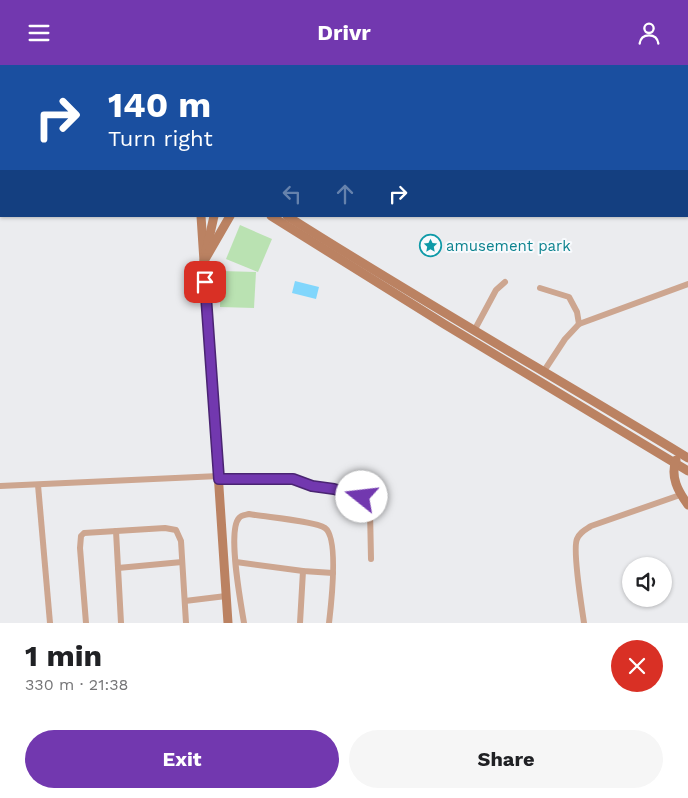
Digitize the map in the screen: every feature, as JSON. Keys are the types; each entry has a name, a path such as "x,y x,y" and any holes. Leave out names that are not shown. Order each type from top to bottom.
{"main road":[{"path":"201,217 228,623"},
{"path":"204,261 214,217"},
{"path":"204,261 229,217"},
{"path":"273,217 444,325 688,471"},
{"path":"289,217 688,459"},
{"path":"679,453 675,463 674,478 680,495 688,505"}],"street":[{"path":"474,331 496,290 505,281"},
{"path":"544,371 565,339 580,324 688,284"},
{"path":"540,288 569,297 577,312 580,324"},
{"path":"0,486 219,477 293,479 312,486 334,489 362,497 366,500 370,510 371,559"},
{"path":"38,485 50,623"},
{"path":"584,623 576,552 576,540 581,532 591,526 680,495"},
{"path":"244,623 234,534 237,521 244,515 249,514 318,525 325,528 330,536 334,559 330,623"},
{"path":"86,623 80,547 81,536 87,532 165,528 176,530 181,541 186,623"},
{"path":"116,531 121,623"},
{"path":"118,568 182,562"},
{"path":"236,562 333,573"},
{"path":"300,623 303,571"},
{"path":"185,601 226,596"}],"green space":[{"path":"240,225 272,239 258,272 226,259"},
{"path":"221,271 256,272 254,308 220,307"}],"water":[{"path":"295,281 319,287 316,299 292,293"}],"place":[{"name":"amusement park","path":"430,246"}],"route":[{"path":"205,282 219,479 293,479 312,486 334,489 362,497"}]}
